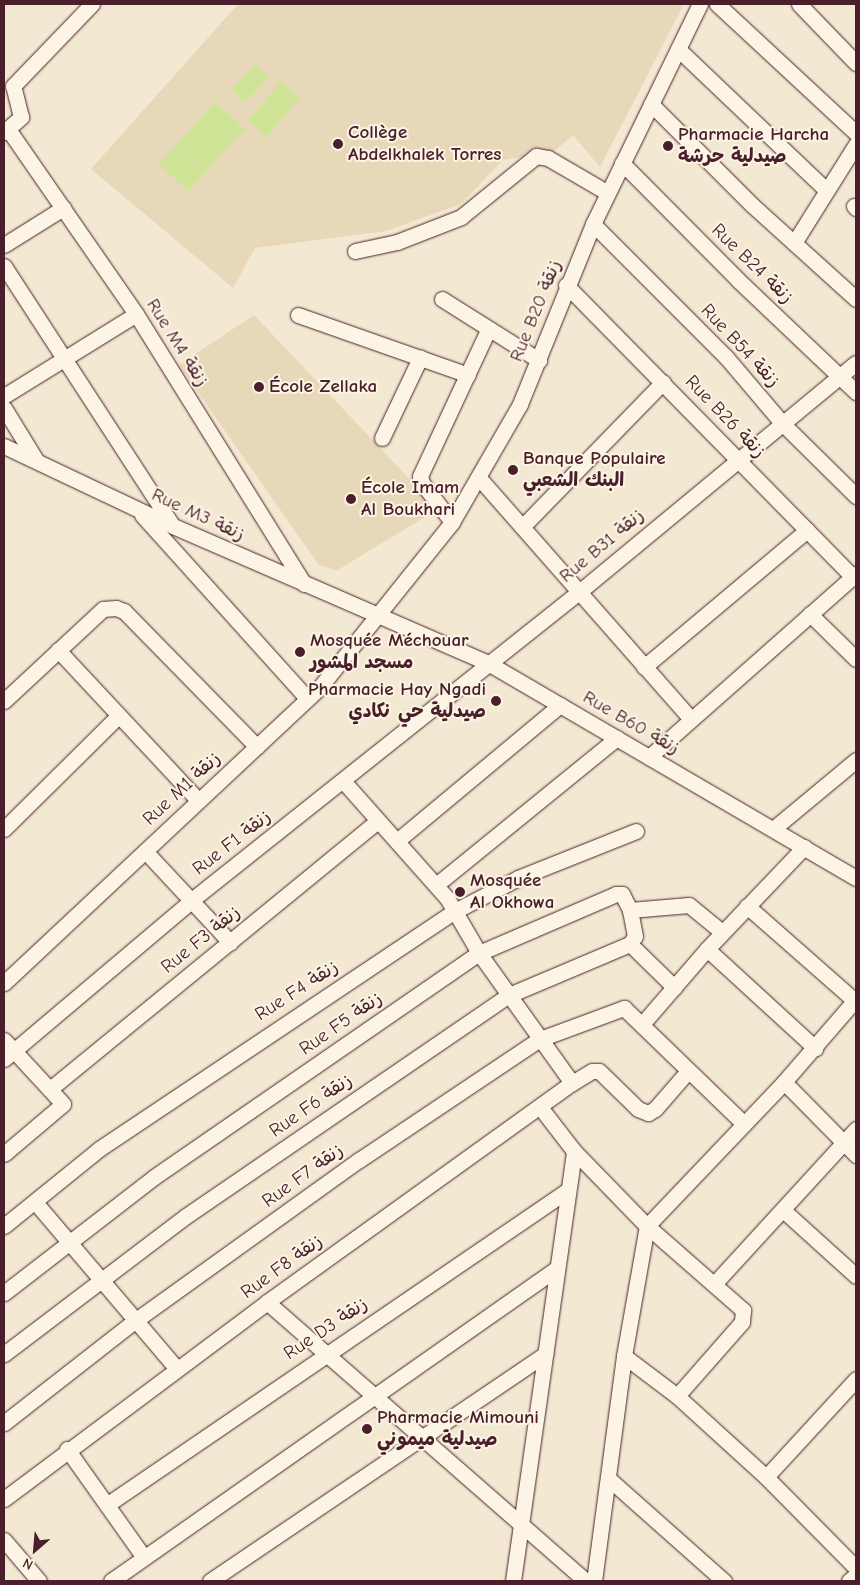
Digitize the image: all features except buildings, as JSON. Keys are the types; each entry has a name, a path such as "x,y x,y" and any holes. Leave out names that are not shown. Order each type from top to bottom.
{"street":[{"path":"6,131 21,117 12,92 13,86 92,4"},
{"name":"Rue B20 زنقة","path":"378,615 452,522 480,479 520,404 566,286 622,162 700,4"},
{"path":"717,4 856,134"},
{"path":"799,4 856,64"},
{"path":"678,49 826,190"},
{"path":"651,104 794,243 856,299"},
{"name":"Rue M4 زنقة","path":"6,131 63,208 136,314 304,584"},
{"path":"794,243 856,144"},
{"path":"355,251 397,242 461,217 536,156 548,158 608,193"},
{"name":"Rue B24 زنقة","path":"622,162 744,286 856,392"},
{"path":"4,245 63,208"},
{"name":"Rue B54 زنقة","path":"594,224 726,357 783,424 856,496"},
{"path":"4,266 65,356 173,526"},
{"name":"Rue B26 زنقة","path":"566,286 663,382 807,530 855,576"},
{"path":"442,299 538,360"},
{"path":"4,396 65,356 136,314"},
{"path":"298,315 468,375"},
{"path":"452,522 422,483 420,476 488,330"},
{"path":"382,438 420,358"},
{"name":"Rue B31 زنقة","path":"488,663 579,592 856,363"},
{"path":"522,527 663,382"},
{"path":"4,408 36,460"},
{"name":"Rue M3 زنقة","path":"4,446 173,526 378,615"},
{"path":"480,479 690,718"},
{"path":"136,509 307,698"},
{"path":"644,667 807,530"},
{"path":"650,757 690,718 855,576"},
{"path":"4,701 103,609 124,611 257,747"},
{"path":"810,614 856,659"},
{"name":"Rue M1 زنقة","path":"4,981 257,747 334,671 378,615"},
{"name":"Rue B60 زنقة","path":"378,615 488,663 856,878"},
{"path":"58,650 117,717 198,800"},
{"name":"Rue F1 زنقة","path":"7,1050 193,899 344,782 488,663"},
{"path":"398,840 560,705"},
{"path":"4,829 117,717"},
{"path":"436,885 617,738"},
{"path":"773,830 856,760"},
{"path":"344,782 377,821 398,840 436,885 455,911 479,953 572,1084"},
{"name":"Rue F3 زنقة","path":"50,1089 377,821"},
{"name":"Rue F4 زنقة","path":"4,1226 99,1150 455,911 518,878 636,831"},
{"path":"744,1124 688,1071 643,1024 722,932 804,847"},
{"path":"145,851 193,899 230,942"},
{"name":"Rue F5 زنقة","path":"4,1292 70,1244 154,1177 479,953 616,894 622,894 630,910"},
{"path":"674,987 630,944 635,936 630,910 685,904 722,932"},
{"path":"594,1581 624,1356 647,1226 784,1082 855,1000 747,906"},
{"name":"Rue F6 زنقة","path":"4,1354 186,1216 509,995 630,944"},
{"path":"707,949 815,1048"},
{"name":"Rue F7 زنقة","path":"4,1423 136,1320 359,1160 540,1039 619,1008 630,1011 643,1024"},
{"path":"4,1154 62,1108 62,1100 7,1050"},
{"name":"Rue F8 زنقة","path":"4,1499 67,1449 267,1302 572,1084 588,1074 599,1071 638,1109 648,1113 655,1109 688,1071"},
{"path":"784,1082 856,1155"},
{"path":"540,1106 574,1150 647,1226 715,1283 743,1310 744,1316 677,1396"},
{"path":"715,1283 856,1129"},
{"path":"513,1581 574,1150"},
{"name":"Rue D3 زنقة","path":"108,1504 325,1354 568,1190"},
{"path":"35,1202 177,1369"},
{"path":"783,1210 856,1276"},
{"path":"111,1581 143,1556 556,1268"},
{"path":"267,1302 420,1438 520,1522 586,1581"},
{"path":"210,1581 545,1354"},
{"path":"624,1356 677,1396 766,1478 856,1568"},
{"path":"766,1478 856,1381"},
{"path":"67,1449 108,1504 143,1556"},
{"path":"609,1479 724,1581"},
{"path":"4,1540 39,1581"},
{"path":"850,1581 856,1575"}],"shaded area":[{"name":"Collège Abdelkhalek Torres","path":"238,4 684,4 600,167 573,135 552,153 503,160 461,204 386,231 255,248 233,288 91,169"},
{"path":"254,315 438,509 336,571 318,564 179,365"}],"green space":[{"path":"255,64 269,77 245,103 231,90"},
{"path":"281,81 300,97 267,137 248,121"},
{"path":"215,102 245,129 189,191 159,164"}],"place":[{"name":"Collège Abdelkhalek Torres","path":"338,144"},
{"name":"Pharmacie Harcha صيدلية حرشة","path":"668,146"},
{"name":"École Zellaka","path":"259,387"},
{"name":"Banque Populaire البنك الشعبي","path":"513,470"},
{"name":"École Imam Al Boukhari","path":"351,499"},
{"name":"Mosquée Méchouar مسجد المشور","path":"300,652"},
{"name":"Pharmacie Hay Ngadi صيدلية حي نكادي","path":"496,701"},
{"name":"Mosquée Al Okhowa","path":"460,892"},
{"name":"Pharmacie Mimouni صيدلية ميموني","path":"367,1429"}]}
